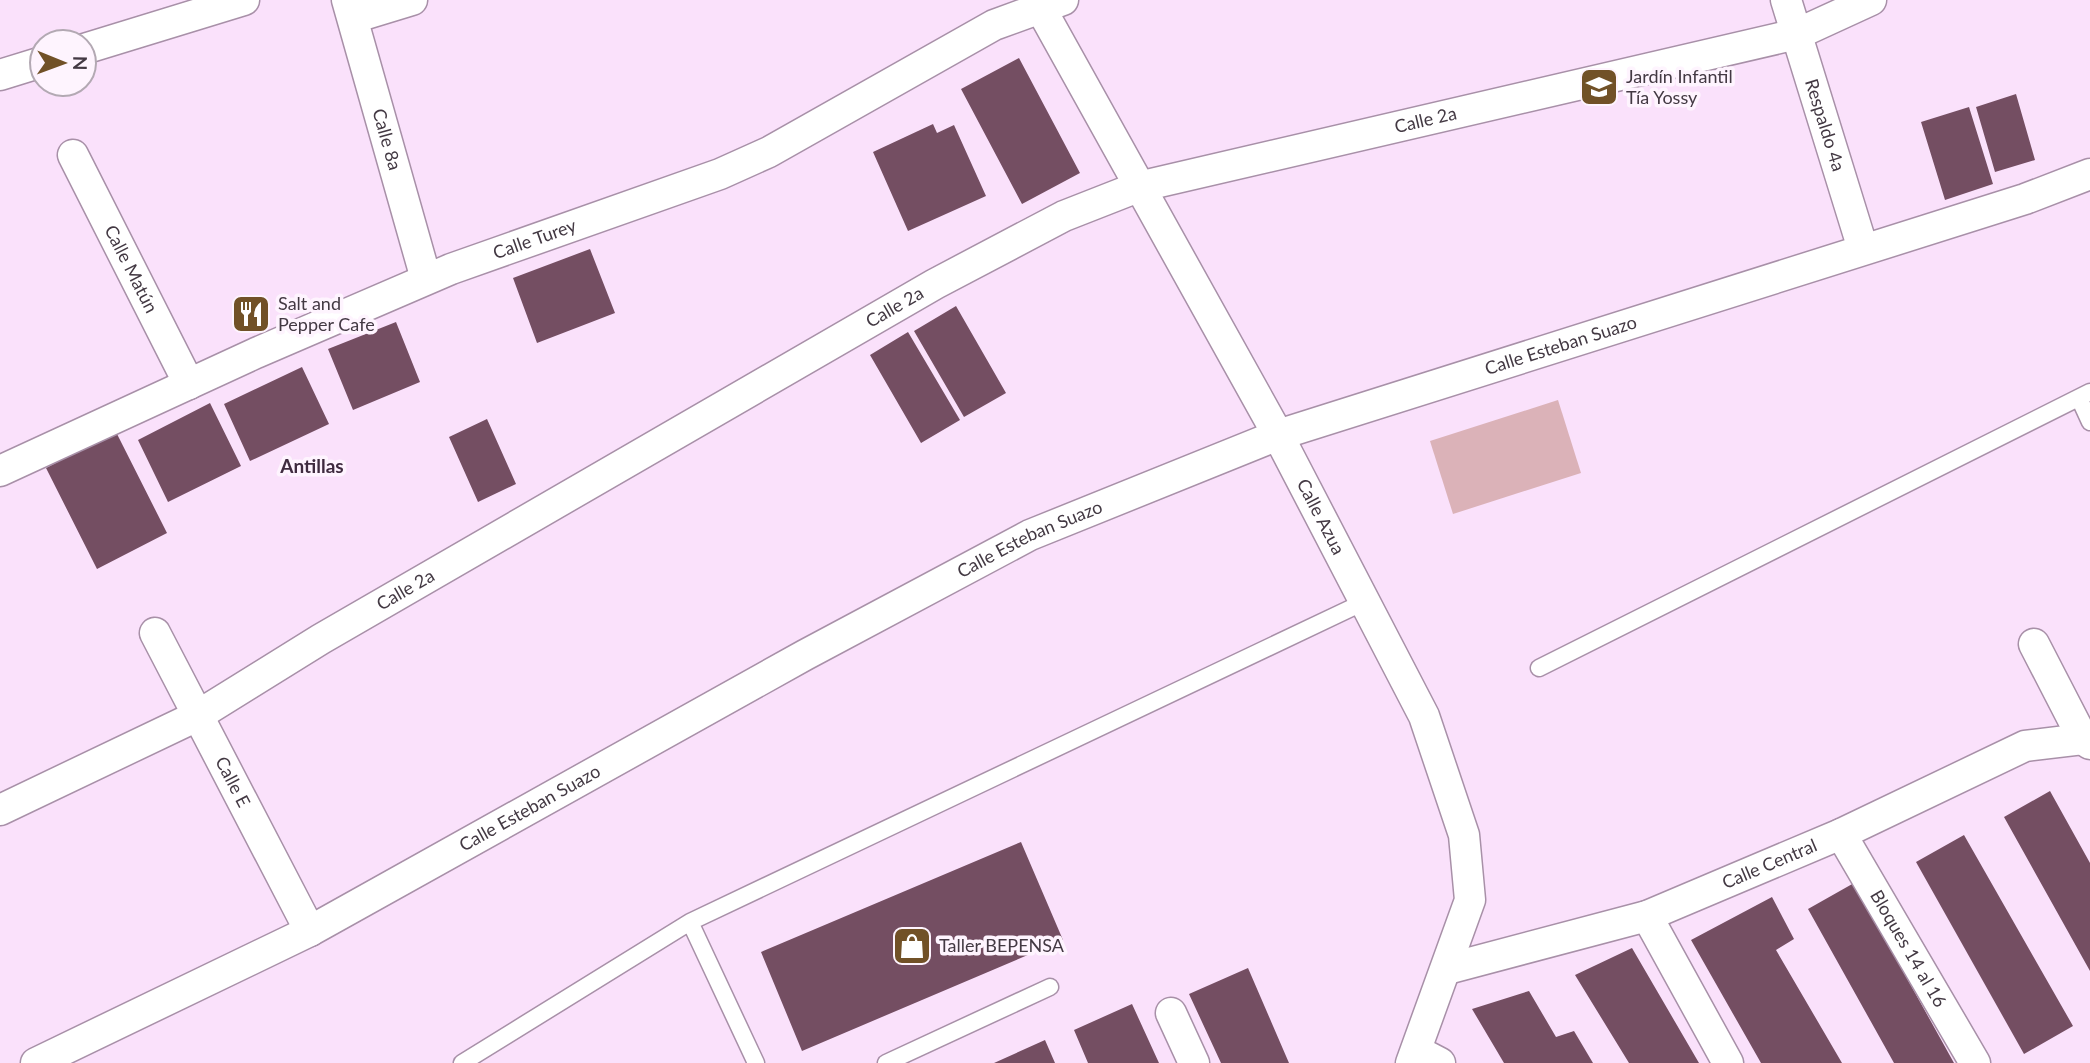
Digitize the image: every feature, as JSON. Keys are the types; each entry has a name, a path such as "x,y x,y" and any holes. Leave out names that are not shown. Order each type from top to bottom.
{"street":[{"path":"98,45 244,0"},
{"path":"350,9 412,0"},
{"name":"Respaldo 4a","path":"1786,0 1863,250"},
{"name":"Calle 2a","path":"0,810 197,716 321,639 935,284 1064,216 1138,187 1797,34 1871,0"},
{"name":"Calle Azua","path":"1047,3 1138,187 1278,435 1424,716 1464,835 1470,900 1447,969 1423,1059"},
{"name":"Calle Turey","path":"0,471 426,279 720,174 780,145 994,25 1047,3"},
{"name":"Calle 8a","path":"350,9 426,279"},
{"path":"0,75 28,66"},
{"name":"Calle Matún","path":"73,155 190,384"},
{"name":"Calle Esteban Suazo","path":"36,1063 310,931 805,655 1030,535 1278,435 2025,199 2090,174"},
{"name":"Calle E","path":"155,633 310,931"},
{"path":"2034,644 2087,741"},
{"name":"Calle Central","path":"1447,969 1647,916 1842,834 2025,746 2087,741"},
{"name":"Bloques 14 al 16","path":"1842,834 1975,1063"},
{"path":"1647,916 1728,1063"},
{"path":"1171,1013 1194,1063"}],"lane":[{"path":"1539,668 2085,395 2090,422"},
{"path":"462,1063 690,922 1364,601"},
{"path":"690,922 756,1063"},
{"path":"886,1063 1050,987"}],"shaded area":[{"path":"1558,400 1581,473 1453,514 1430,441"}],"building":[{"path":"1019,58 1080,173 1022,204 961,89"},
{"path":"2016,94 2035,160 1995,172 1976,107"},
{"path":"1969,107 1993,184 1945,200 1921,122"},
{"path":"933,124 937,133 954,125 986,196 908,231 873,152"},
{"path":"590,249 615,313 537,343 513,278"},
{"path":"956,306 1006,393 964,417 914,331"},
{"path":"396,322 420,382 353,410 328,349"},
{"path":"908,332 960,420 921,443 870,355"},
{"path":"302,367 329,424 250,461 224,404"},
{"path":"210,403 241,466 168,502 138,440"},
{"path":"487,419 516,484 478,502 449,437"},
{"path":"116,432 167,533 97,569 46,468"},
{"path":"2050,791 2090,863 2090,971 2004,817"},
{"path":"1964,835 2073,1026 2024,1054 1916,862"},
{"name":"Taller BEPENSA","path":"1021,842 1063,940 802,1051 761,952"},
{"path":"1854,883 1954,1063 1894,1063 1808,909"},
{"path":"1772,897 1794,939 1776,950 1842,1063 1761,1063 1691,940"},
{"path":"1632,948 1699,1063 1629,1063 1575,975"},
{"path":"1248,968 1289,1063 1221,1063 1189,994"},
{"path":"1529,991 1556,1037 1574,1031 1593,1063 1504,1063 1472,1009"},
{"path":"1132,1004 1159,1063 1088,1063 1074,1030"},
{"path":"1045,1040 1055,1063 994,1063"}],"place":[{"name":"Jardín Infantil Tía Yossy","path":"1599,87"},
{"name":"Salt and Pepper Cafe","path":"251,314"},
{"name":"Taller BEPENSA","path":"912,946"}],"district":[{"name":"Antillas","path":"312,466"}]}
